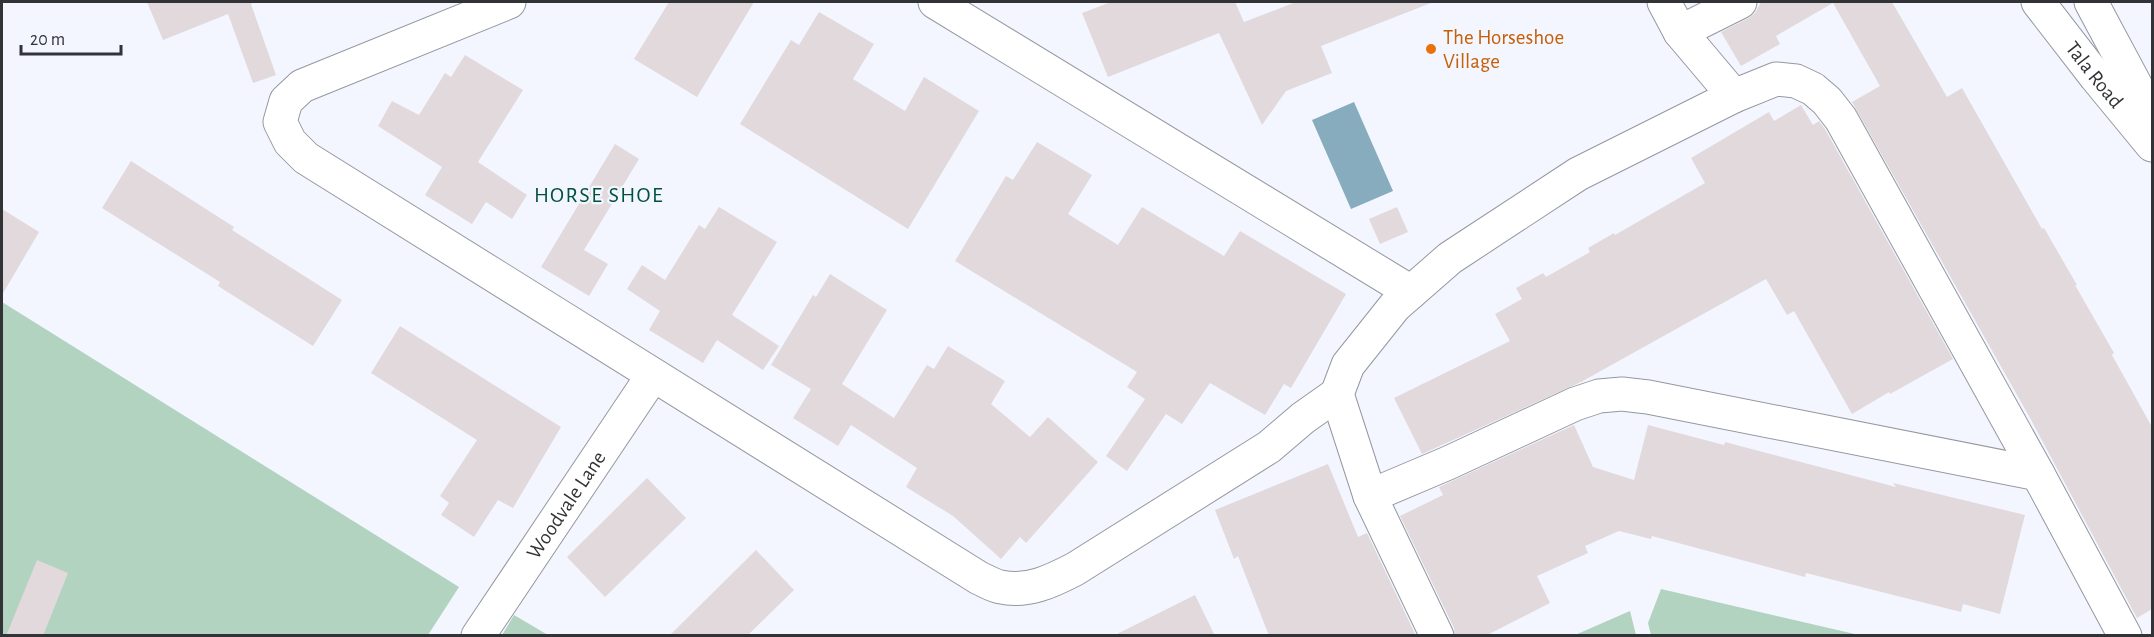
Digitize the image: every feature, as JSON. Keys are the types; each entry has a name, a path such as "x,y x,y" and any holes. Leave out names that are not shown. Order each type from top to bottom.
{"street":[{"path":"509,2 302,86 286,101 280,122 290,142 306,158 979,578 1001,587 1013,588 1050,582 1075,569 1269,447 1303,418 1337,394 1348,365 1395,306 1450,258 1578,174 1734,96 1776,79 1796,81 1827,101 1841,119 2125,636"},
{"path":"935,2 1412,292"},
{"path":"1664,2 1680,32 1734,96"},
{"path":"1680,32 1740,2"},
{"name":"Tala Road","path":"2038,2 2152,145"},
{"name":"Tala Road","path":"2091,2 2152,117"},
{"name":"Woodvale Lane","path":"478,636 653,375"},
{"path":"1337,394 1370,496 1437,636"},
{"path":"1370,496 1448,463 1575,404 1599,396 1622,394 1648,397 2038,474"}],"green space":[{"path":"2,302 459,587 428,635 2,635"},
{"path":"1661,589 1859,635 1651,635 1648,623"},
{"path":"1630,611 1636,635 1575,635"},
{"path":"514,615 548,635 502,635"}],"water":[{"path":"1354,102 1393,191 1351,209 1312,120"}],"building":[{"path":"147,2 254,2 251,4 276,75 253,83 228,14 163,40"},
{"path":"669,2 754,2 697,97 634,59"},
{"path":"1111,2 1235,2 1244,22 1296,2 1431,3 1321,46 1332,73 1286,91 1262,125 1219,33 1108,77 1082,13"},
{"path":"1761,2 1892,2 1947,97 1962,88 2042,229 2044,228 2077,285 2075,285 2114,353 2112,355 2152,427 2152,609 2137,618 2030,418 1852,102 1880,86 1833,3 1776,36 1780,44 1741,66 1721,32 1749,18"},
{"path":"819,12 874,44 853,79 905,111 924,77 979,111 908,229 740,124 791,40 799,45"},
{"path":"465,55 523,90 478,162 527,195 512,219 486,202 472,224 425,195 442,167 378,126 392,101 419,115 445,73 451,77"},
{"path":"1801,105 1813,125 1819,121 1825,129 1953,359 1852,414 1794,311 1787,315 1766,279 1581,382 1422,454 1394,398 1510,341 1495,314 1522,299 1516,288 1543,273 1546,277 1590,252 1588,248 1705,183 1691,158 1769,112 1774,121"},
{"path":"1037,142 1092,175 1068,214 1118,245 1142,207 1224,256 1240,231 1346,294 1291,388 1284,384 1265,415 1210,383 1182,424 1166,414 1127,471 1106,456 1145,399 1127,387 1137,372 955,261 1006,176 1013,180"},
{"path":"615,144 639,159 584,250 608,264 589,296 541,267"},
{"path":"131,161 234,227 232,230 342,300 313,346 218,286 220,282 102,208"},
{"path":"719,207 777,242 732,315 779,346 763,370 717,340 703,363 649,330 660,311 627,289 642,265 665,280 699,225 705,229"},
{"path":"1397,207 1408,232 1380,244 1369,219"},
{"path":"2,209 39,232 2,295"},
{"path":"830,274 887,310 842,384 894,418 927,365 934,369 948,346 1005,381 991,404 1030,437 1048,417 1098,462 1026,543 1020,537 1001,559 953,516 906,487 917,468 851,425 838,446 793,418 811,389 771,365 813,295 816,297"},
{"path":"400,326 561,427 513,508 498,500 474,537 441,515 449,503 440,496 477,440 371,373"},
{"path":"1574,425 1593,467 1634,480 1648,425 1724,445 1725,442 1896,487 1893,483 2025,515 2000,614 1963,604 1961,612 1806,573 1805,577 1652,536 1651,539 1619,531 1585,546 1588,553 1537,576 1550,603 1485,636 1455,636 1454,628 1400,516 1443,495 1439,487"},
{"path":"1328,464 1358,537 1367,533 1416,636 1269,636 1238,556 1234,559 1215,510"},
{"path":"647,478 686,518 605,597 567,557"},
{"path":"756,550 794,590 747,636 669,636"},
{"path":"37,560 68,573 43,636 6,636"},
{"path":"1195,595 1215,636 1113,636"}],"place":[{"name":"The Horseshoe Village","path":"1431,49"}],"district":[{"name":"HORSE SHOE","path":"599,194"}]}
